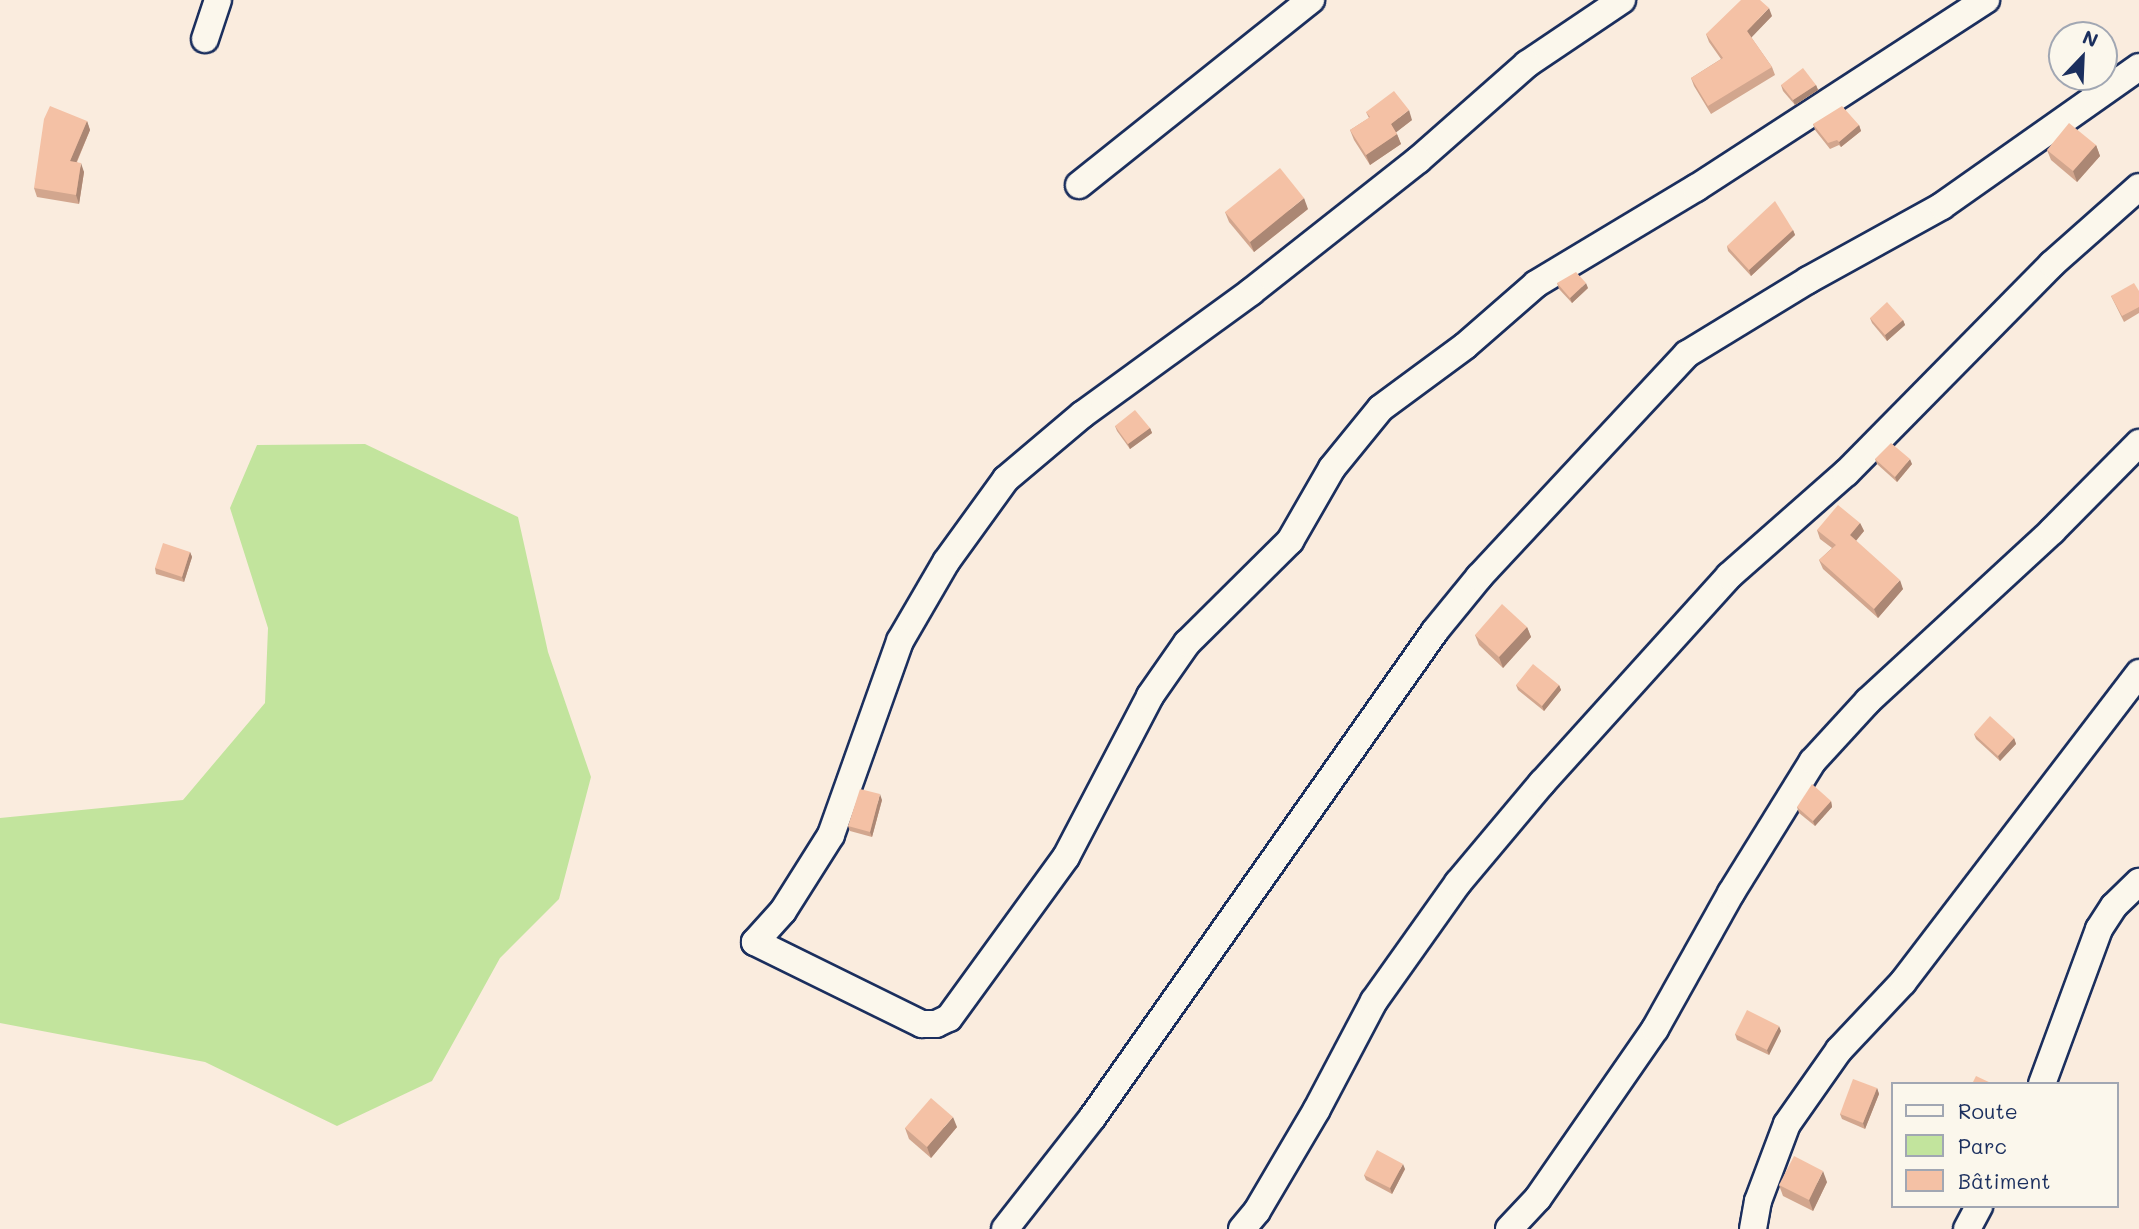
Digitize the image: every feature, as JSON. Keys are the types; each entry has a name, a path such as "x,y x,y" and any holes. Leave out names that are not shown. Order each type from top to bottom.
{"street":[{"path":"205,39 218,0"},
{"path":"1079,185 1311,0"},
{"path":"1622,0 1527,64 1418,160 1251,292 1083,414 1006,479 946,562 900,641 831,835 783,911 755,942 922,1024 936,1024 949,1018 1066,856 1150,696 1187,643 1290,541 1332,468 1381,408 1465,346 1536,284 1696,188 1986,0"},
{"path":"1005,1229 1092,1118 1436,631 1479,577 1687,354 1808,279 1942,206 2139,68"},
{"path":"1242,1229 1257,1211 1317,1109 1374,1001 1458,883 1542,783 1729,576 1846,473 2052,264 2139,187"},
{"path":"1509,1229 1538,1198 1655,1029 1731,894 1813,761 1868,701 2052,531 2139,443"},
{"path":"1753,1229 1758,1201 1787,1124 1839,1050 1911,972 2139,673"},
{"path":"2043,1082 2099,929 2114,906 2139,881"},
{"path":"1967,1229 1978,1208"}],"green space":[{"path":"365,444 518,517 548,652 591,777 559,899 500,958 432,1081 337,1126 205,1062 0,1023 0,818 183,800 265,703 268,628 230,508 257,445"}],"building":[{"path":"1741,0 1760,0 1769,8 1747,31 1772,67 1708,106 1691,78 1723,58 1706,34"},
{"path":"1803,68 1816,85 1793,100 1781,85"},
{"path":"1394,91 1409,110 1391,124 1397,134 1366,155 1350,130 1370,117 1366,112"},
{"path":"50,106 87,121 70,161 81,163 76,195 34,188 44,119"},
{"path":"1842,106 1859,125 1839,142 1837,140 1828,143 1813,124"},
{"path":"2069,123 2096,145 2073,171 2047,150"},
{"path":"1280,168 1304,198 1250,242 1225,212"},
{"path":"1775,201 1793,230 1749,270 1727,246"},
{"path":"1576,272 1586,283 1570,298 1557,283"},
{"path":"2134,283 2139,291 2139,307 2122,316 2111,296"},
{"path":"1887,302 1903,320 1885,335 1870,318"},
{"path":"1135,410 1150,428 1128,444 1115,426"},
{"path":"1891,443 1910,459 1895,477 1875,459"},
{"path":"1838,505 1860,523 1850,535 1900,580 1874,609 1819,560 1836,545 1817,530"},
{"path":"163,543 190,552 182,577 155,568"},
{"path":"1502,604 1527,627 1499,657 1475,635"},
{"path":"1533,664 1559,685 1542,706 1516,685"},
{"path":"1990,716 2014,738 1998,756 1974,734"},
{"path":"1812,784 1831,801 1813,821 1797,807"},
{"path":"860,789 880,794 870,832 848,826"},
{"path":"1747,1010 1779,1026 1767,1050 1735,1034"},
{"path":"1976,1076 1989,1082 1973,1082"},
{"path":"1853,1079 1877,1088 1863,1123 1840,1114"},
{"path":"931,1098 953,1117 927,1147 905,1128"},
{"path":"1377,1150 1403,1164 1390,1188 1364,1175"},
{"path":"1794,1156 1823,1171 1809,1200 1779,1185"}]}
